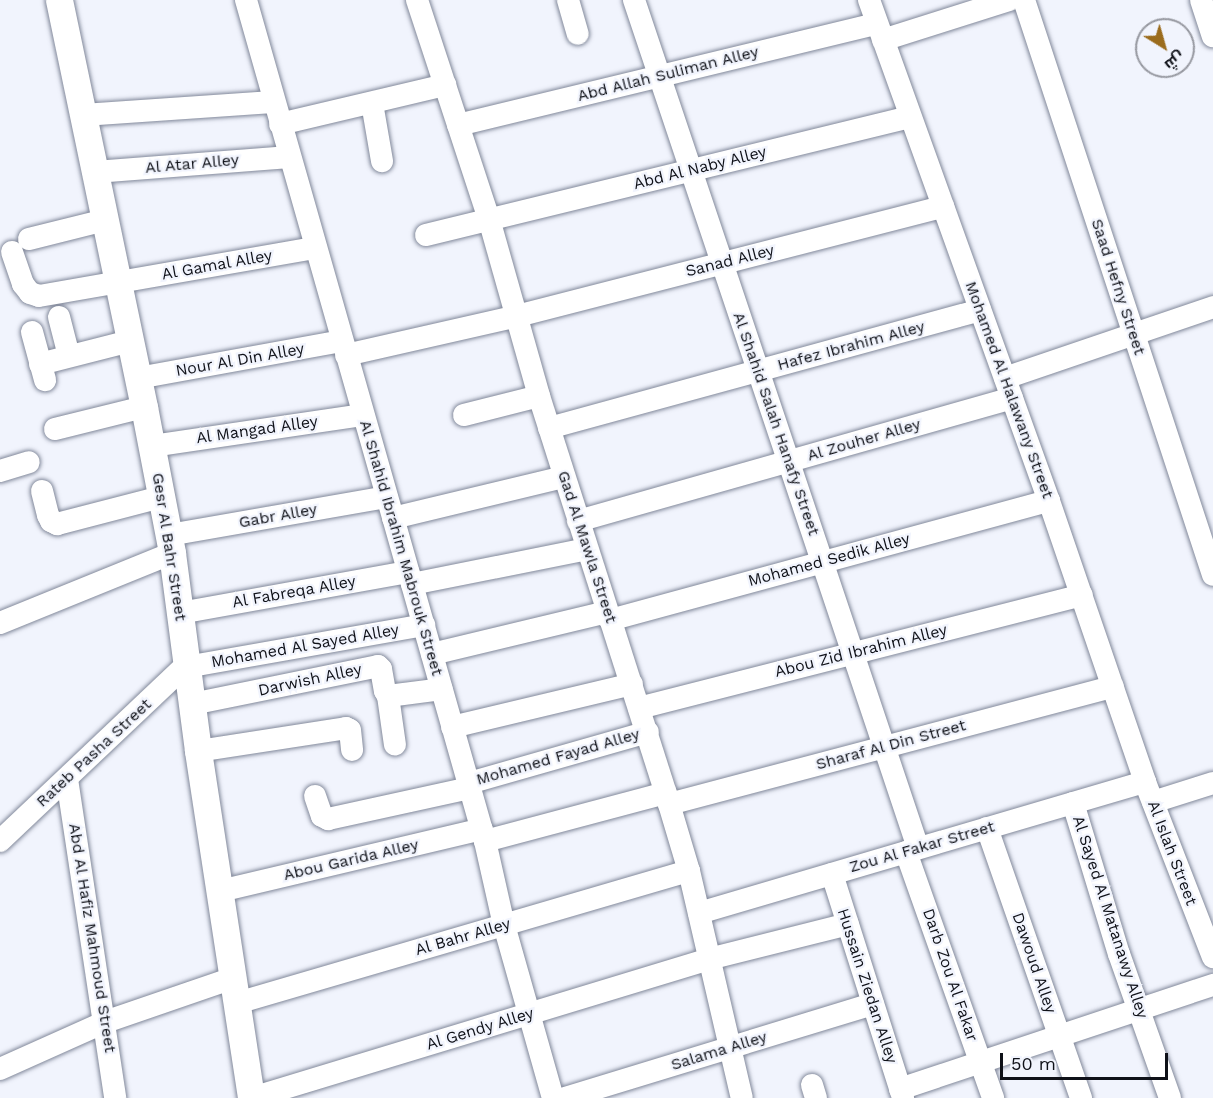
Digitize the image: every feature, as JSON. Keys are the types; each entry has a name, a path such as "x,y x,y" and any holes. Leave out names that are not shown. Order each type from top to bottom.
{"main road":[{"name":"Gesr Al Bahr Street","path":"59,0 144,406 170,544 198,751 251,1098"}],"street":[{"name":"Al Shahid Ibrahim Mabrouk Street","path":"246,0 273,102 484,835 504,925 553,1098"},
{"path":"568,0 578,34"},
{"name":"Al Shahid Salah Hanafy Street","path":"634,0 852,653 883,748 912,850"},
{"name":"Mohamed Al Halawany Street","path":"869,0 1049,501 1149,792"},
{"name":"Abd Allah Suliman Alley","path":"458,125 659,77 880,32 1009,0"},
{"name":"Saad Hefny Street","path":"1024,0 1213,575"},
{"path":"1201,0 1213,36"},
{"name":"Gad Al Mawla Street","path":"420,1 489,219 564,477 668,799 699,912 742,1098"},
{"path":"280,124 445,85"},
{"path":"83,115 273,102"},
{"path":"372,103 382,161"},
{"name":"Abd Al Naby Alley","path":"426,235 910,117"},
{"name":"Al Atar Alley","path":"95,172 289,157"},
{"name":"Sanad Alley","path":"344,348 517,316 943,207"},
{"name":"Al Gamal Alley","path":"105,220 20,246 22,284 34,295 315,248"},
{"name":"Al Zouher Alley","path":"578,521 788,462 1009,388 1134,334 1213,307"},
{"name":"Hafez Ibrahim Alley","path":"549,428 981,310"},
{"path":"58,317 69,356"},
{"path":"32,332 42,372 69,356 130,341"},
{"name":"Nour Al Din Alley","path":"138,378 344,348"},
{"path":"464,415 539,396"},
{"path":"55,429 144,406"},
{"name":"Al Mangad Alley","path":"152,446 363,415"},
{"path":"0,471 29,462"},
{"name":"Gabr Alley","path":"0,623 170,544 564,477"},
{"path":"42,491 48,515 57,524 161,497"},
{"name":"Mohamed Sedik Alley","path":"432,654 608,616 1049,501"},
{"name":"Al Fabreqa Alley","path":"180,613 587,549"},
{"name":"Abou Zid Ibrahim Alley","path":"639,708 1082,595"},
{"name":"Mohamed Al Sayed Alley","path":"187,665 424,626"},
{"name":"Rateb Pasha Street","path":"3,829 67,779 187,665"},
{"name":"Darwish Alley","path":"192,704 378,666 381,669 384,691 388,696"},
{"path":"452,727 632,684"},
{"name":"Sharaf Al Din Street","path":"484,835 668,799 883,748 1113,687"},
{"path":"395,745 388,696 442,689"},
{"path":"198,751 346,728 351,732 352,750"},
{"name":"Mohamed Fayad Alley","path":"315,796 321,816 328,819 469,785 648,732"},
{"name":"Abd Al Hafiz Mahmoud Street","path":"67,779 115,1098"},
{"name":"Zou Al Fakar Street","path":"699,912 1074,803 1213,783"},
{"name":"Al Islah Street","path":"1149,792 1213,957"},
{"name":"Al Sayed Al Matanawy Alley","path":"1074,803 1119,954 1170,1098"},
{"name":"Dawoud Alley","path":"987,828 1081,1098"},
{"name":"Abou Garida Alley","path":"220,891 484,835"},
{"name":"Darb Zou Al Fakar","path":"912,850 993,1098"},
{"name":"Al Bahr Alley","path":"0,1069 105,1022 504,925 688,871"},
{"name":"Hussain Ziedan Alley","path":"832,874 902,1093"},
{"name":"Al Gendy Alley","path":"251,1098 709,959 848,924"},
{"path":"902,1093 981,1062 1213,985"},
{"name":"Salama Alley","path":"565,1098 873,1004"}]}
